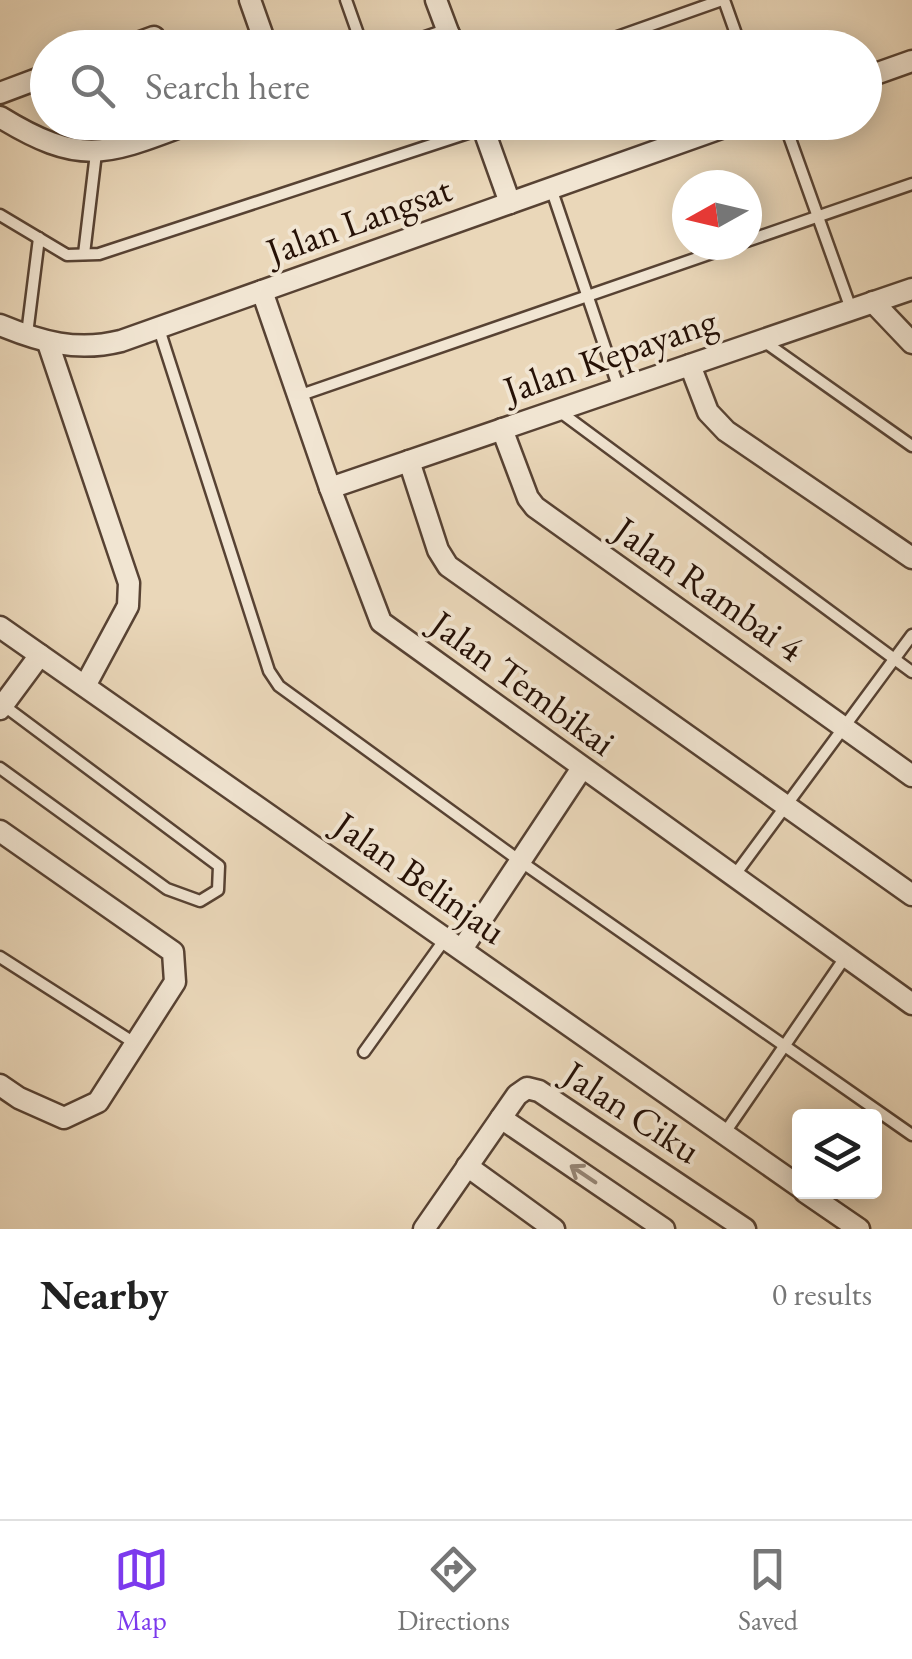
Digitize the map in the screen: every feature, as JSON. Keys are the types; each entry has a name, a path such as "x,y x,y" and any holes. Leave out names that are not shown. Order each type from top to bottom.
{"street":[{"path":"250,0 261,30"},
{"path":"436,0 447,30"},
{"path":"882,72 912,61"},
{"path":"0,93 30,82"},
{"path":"0,117 30,133"},
{"path":"46,140 96,153 144,140"},
{"path":"487,140 510,203"},
{"name":"Jalan Langsat","path":"0,325 48,343 97,347 159,329 687,140"},
{"name":"Jalan Kepayang","path":"330,488 912,289"},
{"name":"Jalan Tembikai","path":"262,291 381,622 912,1004"},
{"path":"873,302 912,343"},
{"path":"48,343 129,583 128,606 84,686"},
{"path":"690,365 708,412 726,431 912,558"},
{"name":"Jalan Rambai 4","path":"502,429 535,507 912,776"},
{"path":"410,461 438,550 448,566 912,895"},
{"name":"Jalan Belinjau","path":"1,630 792,1182"},
{"path":"1,707 40,655"},
{"path":"454,943 520,860 582,768"},
{"path":"0,831 173,952 175,982 98,1102 64,1118 18,1098 0,1084"},
{"name":"Jalan Ciku","path":"664,1229 501,1118 522,1090 540,1091 745,1229"},
{"path":"424,1229 501,1118"},
{"path":"467,1166 554,1229"},
{"name":"Jalan Belinjau","path":"816,1199 859,1229"}],"lane":[{"path":"346,0 357,30"},
{"path":"637,30 723,0 734,30"},
{"path":"0,214 67,255 99,254 437,140"},
{"path":"791,140 851,310"},
{"path":"84,254 96,153"},
{"path":"762,236 912,184"},
{"path":"551,188 619,389"},
{"path":"27,336 39,238"},
{"path":"298,396 691,260"},
{"path":"159,329 220,526 275,682 520,860 912,1135"},
{"path":"762,340 912,446"},
{"path":"558,410 912,672"},
{"path":"734,876 912,634"},
{"path":"0,768 167,889 200,900 218,890 220,866 1,707"},
{"path":"364,1052 454,943"},
{"path":"724,1134 846,956"},
{"path":"0,957 136,1044"}]}
